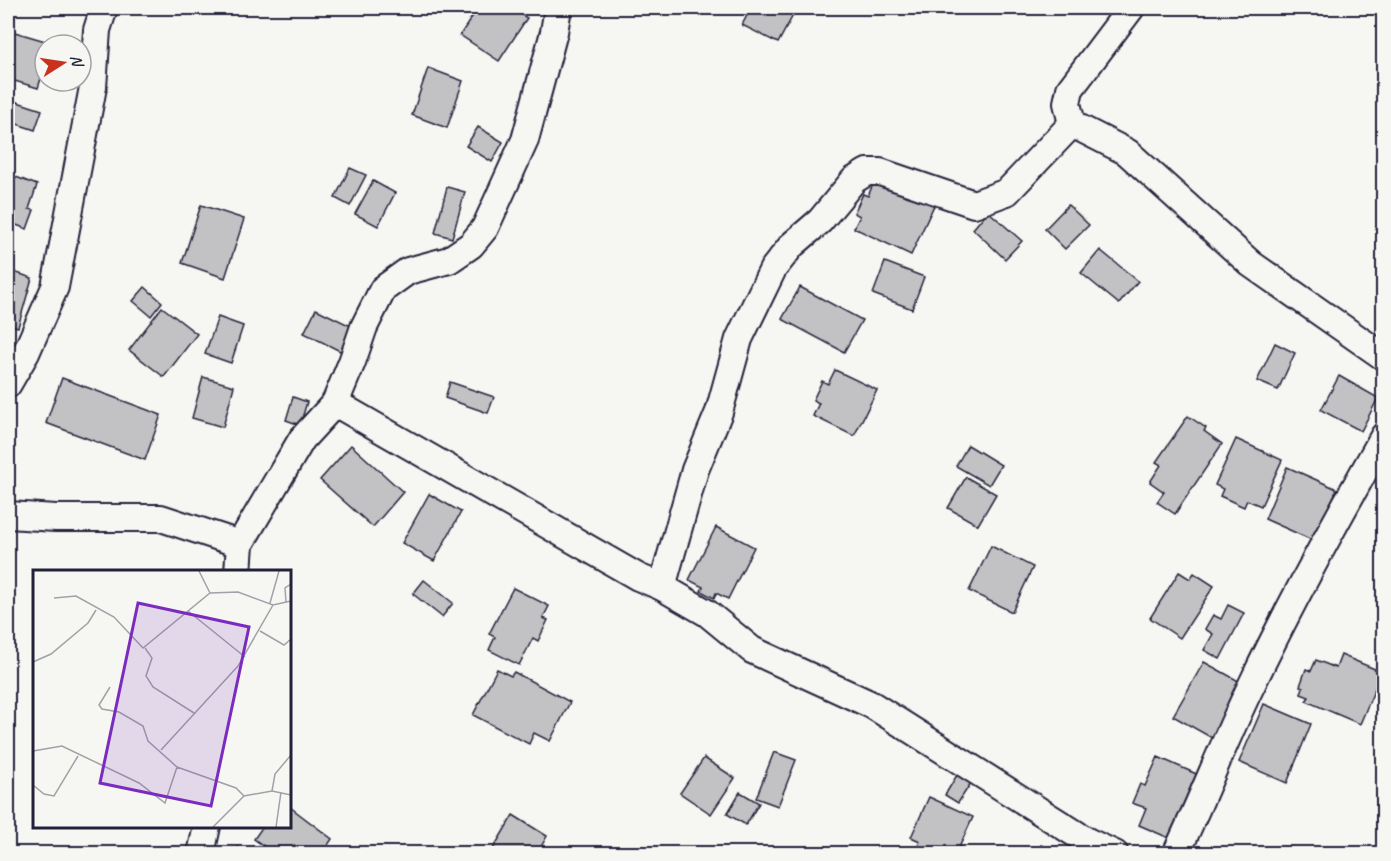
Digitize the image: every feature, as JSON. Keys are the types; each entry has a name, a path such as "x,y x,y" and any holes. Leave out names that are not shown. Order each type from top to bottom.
{"street":[{"path":"8,384 26,353 55,287 93,87 97,30 104,8"},
{"path":"238,570 240,544 302,439 335,403 364,327 383,289 408,271 450,260 471,245 485,228 525,140 554,32 558,8"},
{"path":"1131,8 1070,89 1067,103 1072,124 1127,152 1251,264 1383,357"},
{"path":"662,586 695,470 719,412 738,339 773,269 792,245 820,221 854,180 867,172 880,172 974,204 1007,192 1072,124"},
{"path":"335,403 638,577 662,586 707,613 752,650 872,705 1087,841 1115,854"},
{"path":"1176,854 1199,807 1251,685 1311,565 1383,435"},
{"path":"8,515 56,518 161,518 240,544"},
{"path":"201,854 207,828"}],"building":[{"path":"478,8 511,8 527,18 499,61 460,35"},
{"path":"751,8 797,8 778,43 742,25"},
{"path":"8,30 33,37 33,86 8,79"},
{"path":"428,68 463,81 447,128 412,115"},
{"path":"8,99 42,110 35,130 8,121"},
{"path":"478,127 503,142 492,162 466,146"},
{"path":"350,168 366,175 350,206 335,198"},
{"path":"8,174 37,185 29,209 34,210 27,229 8,222"},
{"path":"373,181 395,193 378,226 355,214"},
{"path":"874,182 894,191 897,185 935,203 911,255 854,228 860,216 854,213 863,194 868,196"},
{"path":"447,187 465,192 452,238 435,233"},
{"path":"201,205 244,219 225,278 182,263"},
{"path":"1068,205 1089,225 1065,249 1045,229"},
{"path":"988,211 1022,241 1005,259 973,229"},
{"path":"1100,250 1138,281 1119,304 1081,273"},
{"path":"885,262 924,277 912,309 873,294"},
{"path":"8,270 32,278 18,327 8,324"},
{"path":"145,287 162,302 151,316 133,301"},
{"path":"800,287 862,320 844,352 782,319"},
{"path":"162,307 197,334 164,377 129,350"},
{"path":"316,309 355,328 342,352 304,333"},
{"path":"218,317 243,326 231,363 205,354"},
{"path":"1275,343 1295,353 1278,390 1257,381"},
{"path":"835,370 877,390 854,436 813,416 819,403 813,400 822,381 828,384"},
{"path":"1339,376 1378,398 1361,431 1321,410"},
{"path":"203,377 234,386 223,427 192,418"},
{"path":"62,378 161,415 145,460 46,423"},
{"path":"450,382 494,397 488,413 445,398"},
{"path":"293,397 307,402 300,425 286,420"},
{"path":"1188,416 1206,428 1204,431 1222,444 1175,514 1157,502 1164,492 1150,482 1161,465 1156,462"},
{"path":"1236,439 1282,460 1261,506 1247,500 1244,507 1220,496 1223,489 1215,485"},
{"path":"351,445 403,492 373,527 320,480"},
{"path":"968,445 1001,465 989,485 956,466"},
{"path":"1287,467 1337,489 1314,541 1265,519"},
{"path":"966,477 996,494 978,525 948,508"},
{"path":"429,494 461,512 434,561 402,543"},
{"path":"716,527 754,547 728,599 716,593 714,598 701,591 703,587 689,580"},
{"path":"991,546 1033,567 1012,612 969,591"},
{"path":"1179,572 1190,579 1194,573 1214,586 1180,638 1150,618"},
{"path":"424,580 453,603 442,617 413,594"},
{"path":"513,588 549,606 543,618 548,620 538,641 533,638 519,665 489,650 495,637 489,634"},
{"path":"1228,605 1244,613 1220,659 1204,650 1213,634 1205,629 1213,615 1221,619"},
{"path":"1341,655 1382,672 1360,724 1306,701 1309,697 1301,694 1303,687 1300,686 1306,669 1311,671 1316,660 1336,668"},
{"path":"1204,662 1246,685 1219,742 1173,716"},
{"path":"497,669 511,676 514,672 570,702 550,741 534,733 529,744 473,715"},
{"path":"1264,704 1311,724 1287,783 1239,762"},
{"path":"774,752 796,760 778,806 756,798"},
{"path":"1158,757 1203,777 1176,841 1139,825 1146,808 1132,803 1140,784 1145,786"},
{"path":"704,758 735,778 711,814 680,793"},
{"path":"957,775 971,783 958,803 945,795"},
{"path":"740,792 759,803 746,825 727,814"},
{"path":"929,797 973,817 956,854 934,854 918,846 920,841 911,837"},
{"path":"291,808 332,839 322,854 275,854 254,839 262,828 291,828"},
{"path":"513,815 547,836 537,854 490,854"},
{"path":"1041,845 1059,854 1037,854"},
{"path":"238,847 245,854 233,854"}]}
